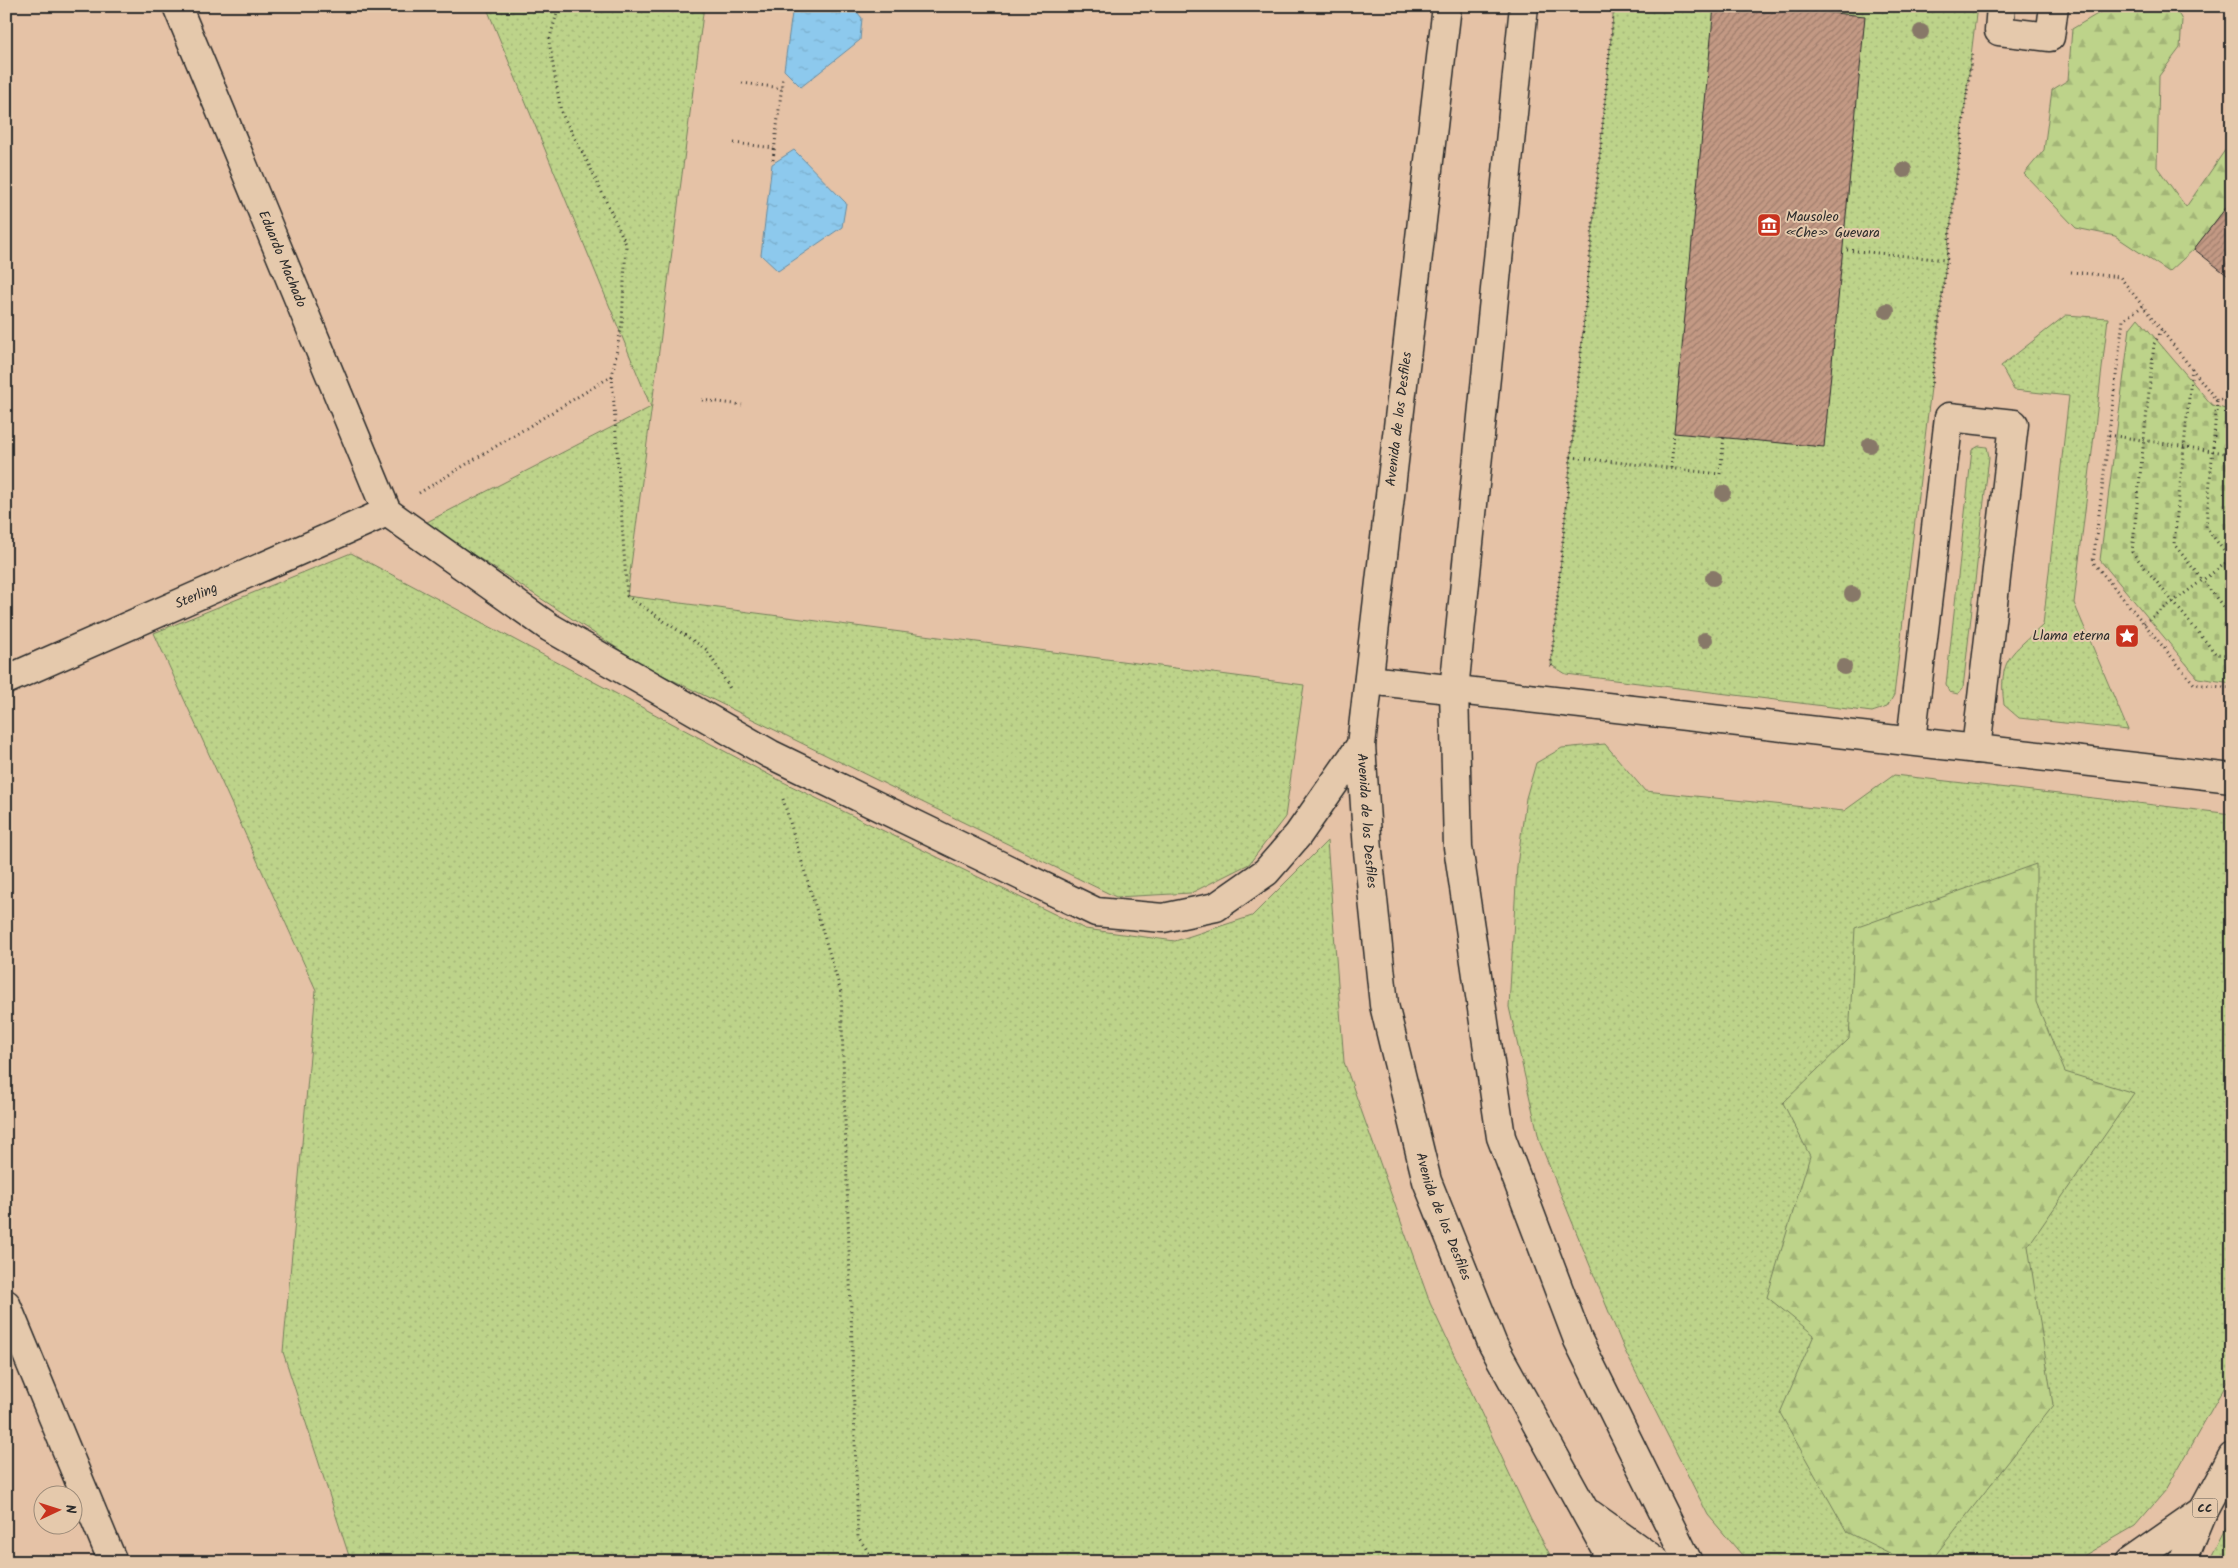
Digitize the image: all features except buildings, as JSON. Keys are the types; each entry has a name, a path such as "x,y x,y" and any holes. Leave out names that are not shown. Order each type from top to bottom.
{"street":[{"name":"Eduardo Machado","path":"177,6 387,512"},
{"name":"Avenida de los Desfiles","path":"1447,6 1362,745 1368,851 1384,1005 1427,1181 1493,1345 1585,1510 1657,1562"},
{"path":"1524,6 1454,690 1458,847 1500,1137 1578,1340 1688,1562"},
{"path":"2001,6 1998,31 2050,37 2054,6"},
{"path":"1911,741 1949,417 2014,424 1976,749"},
{"name":"Sterling","path":"6,680 387,512"},
{"path":"387,512 549,627 770,754 1096,912 1163,918 1216,906 1266,872 1298,835 1362,745"},
{"path":"1369,680 2232,778"},
{"path":"6,1304 113,1562"},
{"name":"CC","path":"2182,1562 2203,1511 2232,1457"},
{"path":"1585,1510 1613,1562"},
{"path":"2130,1562 2203,1511"}],"path":[{"path":"559,6 549,42 561,112 590,166 626,244 622,322 612,376 627,596 707,650 736,698"},
{"path":"1558,669 1551,664 1614,6"},
{"path":"1930,395 1972,48"},
{"path":"773,160 784,76"},
{"path":"742,83 782,88"},
{"path":"734,143 774,148"},
{"path":"1847,250 1946,260"},
{"path":"2071,272 2120,277 2217,401 2206,527 2231,561 2144,623"},
{"path":"2143,306 2123,320 2093,562 2194,684 2232,688"},
{"path":"2162,330 2154,344 2132,552 2216,654 2232,655"},
{"path":"2192,368 2174,544 2232,618"},
{"path":"387,512 612,376"},
{"path":"2217,401 2232,398"},
{"path":"702,400 742,405"},
{"path":"1671,468 1674,432"},
{"path":"2109,435 2232,454"},
{"path":"1570,457 1720,474 1724,438"},
{"path":"770,754 841,992 858,1537 875,1562"}],"green space":[{"path":"486,6 704,6 627,596 1304,685 1285,817 1249,864 1191,893 1116,897 646,667 425,523 651,407"},
{"path":"1614,6 1977,6 1894,695 1887,707 1872,712 1566,674 1551,665"},
{"path":"2111,6 2174,6 2182,20 2180,48 2159,76 2157,167 2186,207 2232,140 2232,200 2194,249 2169,272 2115,236 2076,228 2024,174 2044,150 2052,90 2068,80 2072,29"},
{"path":"2066,315 2108,318 2074,603 2128,730 2019,718 2004,705 2003,676 2006,666 2015,650 2043,625 2069,396 2014,390 2001,366"},
{"path":"2138,318 2212,405 2232,411 2232,683 2198,678 2100,560 2130,328"},
{"path":"1979,446 1987,447 1989,457 1963,688 1958,694 1949,692 1946,685 1972,450"},
{"path":"351,553 777,779 1085,929 1175,941 1252,916 1327,841 1344,1062 1430,1303 1531,1520 1554,1562 351,1562 283,1352 316,990 154,633"},
{"path":"1605,744 1645,791 1844,811 1894,775 2232,814 2232,1373 2166,1490 2135,1526 2073,1562 1748,1562 1708,1515 1624,1349 1540,1143 1509,1007 1517,866 1526,798 1536,763 1562,748"},
{"path":"2036,864 2036,1002 2065,1072 2134,1093 2028,1246 2053,1405 1930,1562 1908,1562 1847,1532 1780,1413 1814,1335 1767,1297 1810,1156 1783,1103 1849,1039 1855,928"},
{"path":"2232,1515 2232,1562 2208,1562"}],"water":[{"path":"793,6 852,6 862,18 860,40 801,87 784,70"},
{"path":"794,150 846,203 842,227 778,271 761,255 772,164"}],"place":[{"name":"Mausoleo «Che» Guevara","path":"1769,225"},
{"name":"Llama eterna","path":"2127,636"}]}
